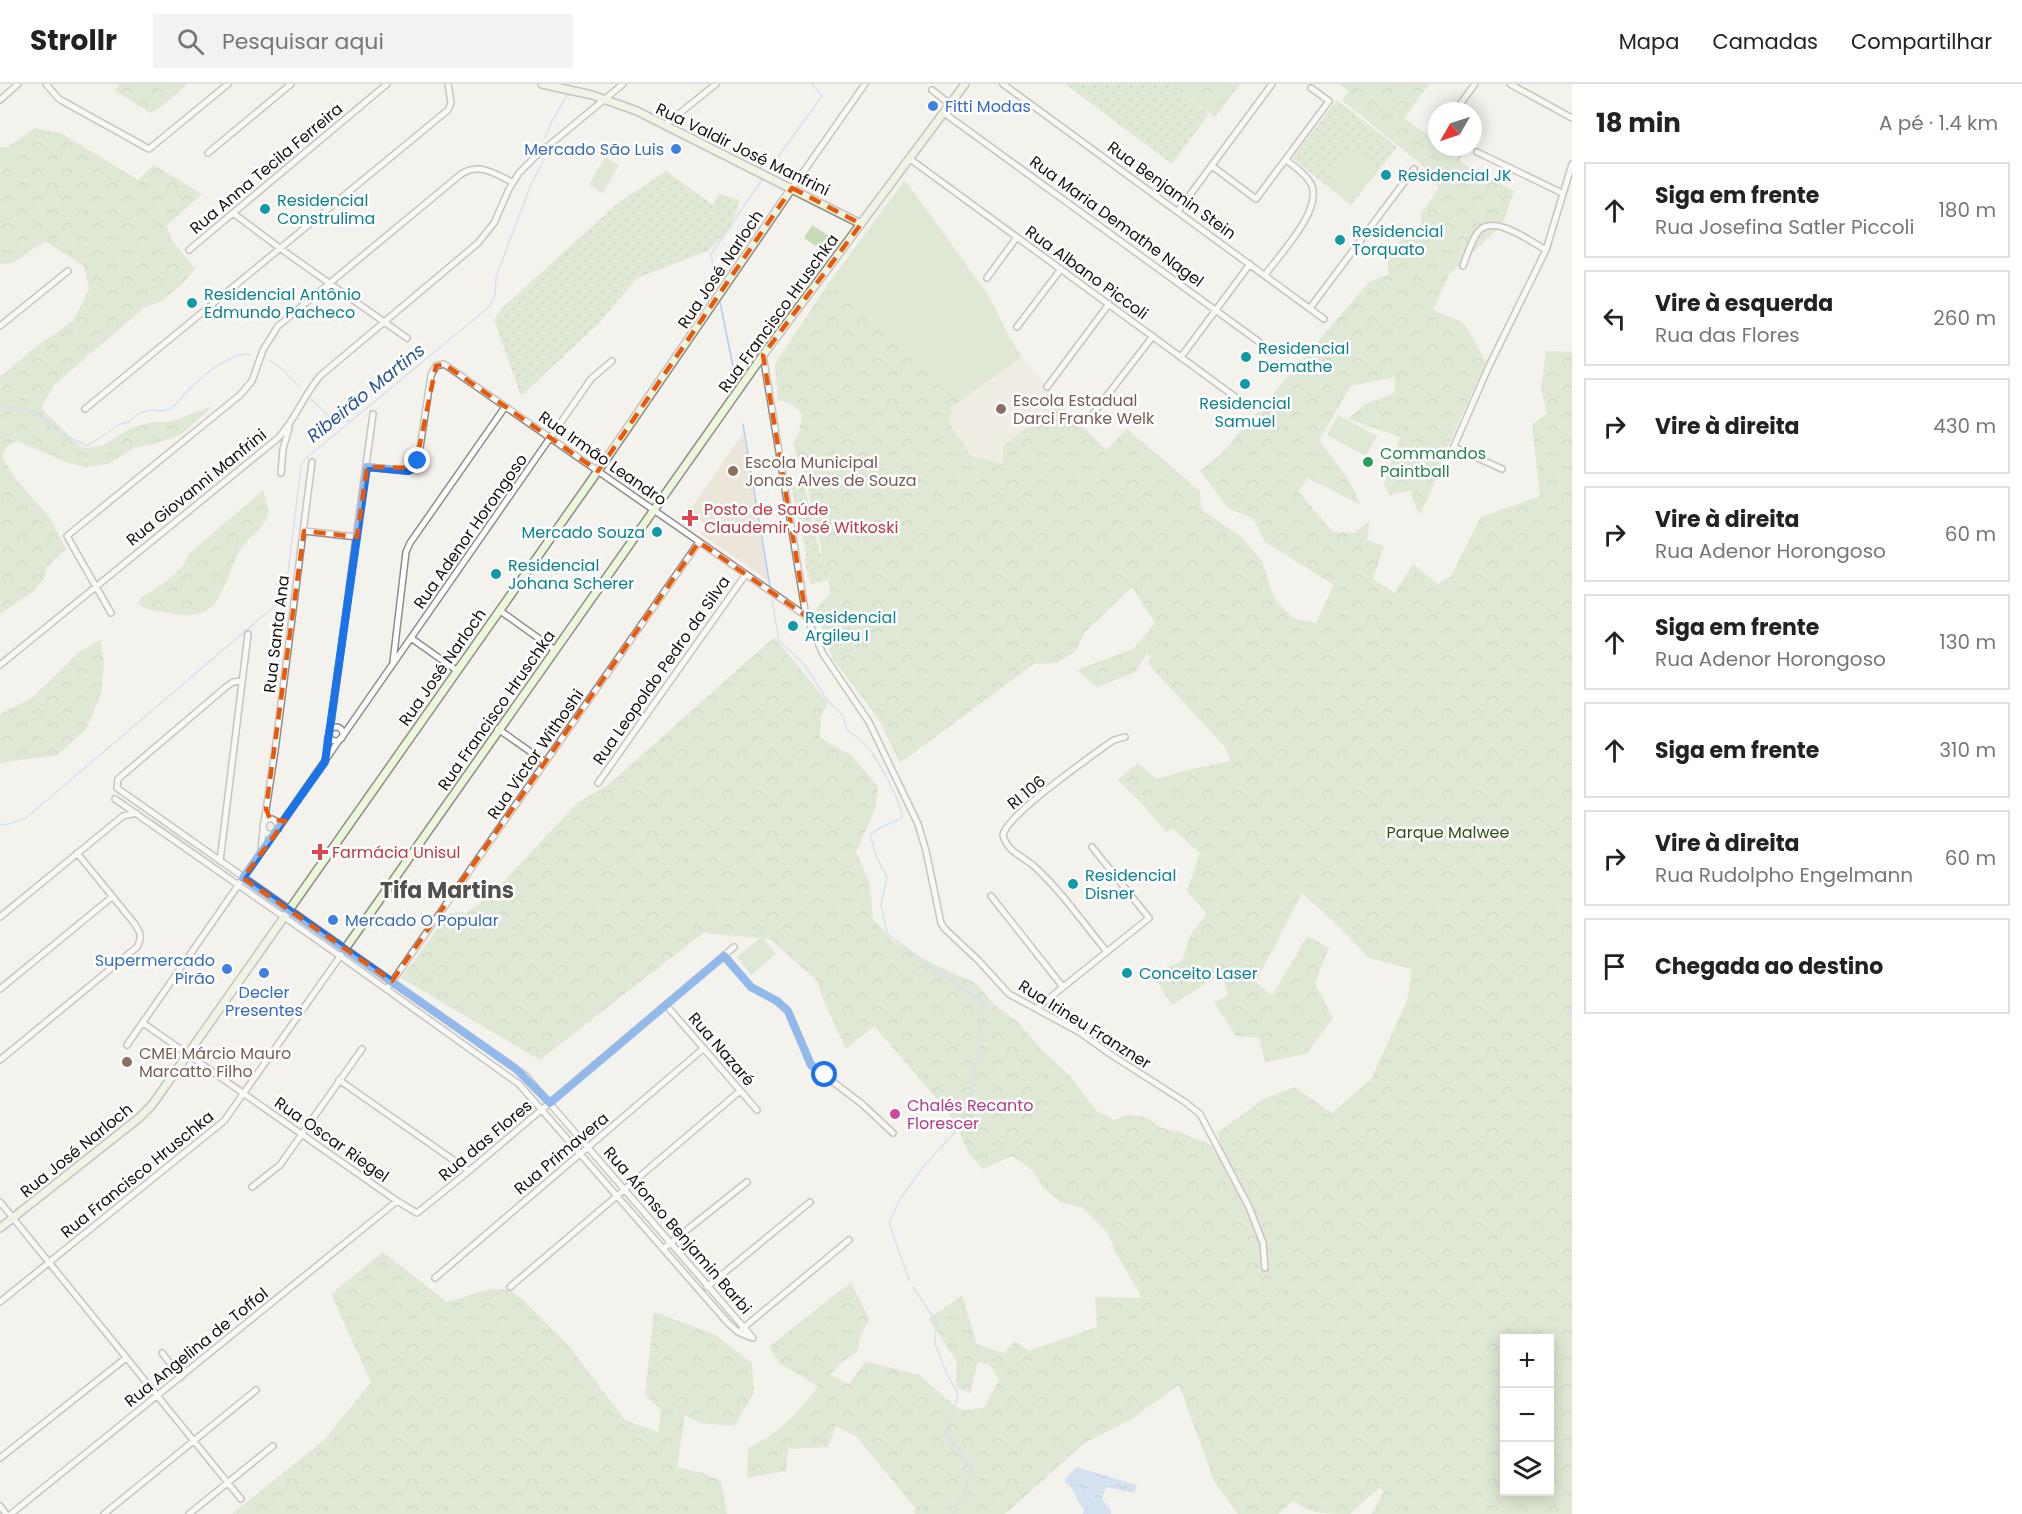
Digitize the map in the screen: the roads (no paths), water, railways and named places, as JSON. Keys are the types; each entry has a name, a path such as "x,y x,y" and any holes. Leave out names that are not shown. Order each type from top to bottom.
{"main road":[{"name":"Rua Valdir José Manfrini","path":"542,84 605,99 666,125 861,224"},
{"name":"Rua Francisco Hruschka","path":"345,949 763,355 965,84"},
{"name":"Rua José Narloch","path":"0,1228 145,1113 598,471 792,188"}],"street":[{"path":"0,100 18,84"},
{"path":"45,84 59,99 149,149 228,84"},
{"path":"208,153 291,84"},
{"name":"Rua Anna Tecila Ferreira","path":"189,250 387,84"},
{"path":"85,409 448,110 452,103 448,84"},
{"name":"Rua Giovanni Manfrini","path":"0,665 277,440 290,423 307,391 320,376 482,239 496,218 512,182 536,156 623,84"},
{"path":"666,125 716,84"},
{"name":"Rua José Narloch","path":"792,188 865,84"},
{"name":"Rua Benjamin Stein","path":"1003,84 1324,319"},
{"path":"1178,211 1272,84"},
{"path":"1462,102 1475,84"},
{"path":"1510,84 1572,118"},
{"path":"1212,165 1256,199 1329,101 1311,88"},
{"path":"932,90 950,104"},
{"name":"Rua Maria Demathe Nagel","path":"944,113 1273,352"},
{"path":"1482,154 1562,193"},
{"name":"Rua Albano Piccoli","path":"910,159 1249,407"},
{"path":"1265,274 1307,217 1314,198 1312,186 1307,178 1286,160"},
{"path":"1451,453 1489,366 1546,250 1572,164"},
{"path":"111,613 67,536 240,395 252,381 263,350 278,326 328,282 465,171 482,168 512,182"},
{"path":"1310,308 1414,169"},
{"path":"233,213 407,338"},
{"path":"1463,266 1478,232 1490,224 1504,228 1546,250"},
{"path":"987,278 1017,237"},
{"path":"1181,357 1250,264"},
{"path":"1017,327 1061,269"},
{"path":"0,326 68,271"},
{"path":"1047,387 1109,304"},
{"path":"1089,419 1153,336"},
{"name":"Rua Irineu Franzner","path":"763,355 806,616 823,654 869,722 918,824 941,923 1009,994 1037,1008 1185,1102 1200,1114 1249,1207 1263,1243 1265,1268"},
{"name":"Rua Adenor Horongoso","path":"128,1045 591,379 612,361"},
{"name":"Rua Irmão Leandro","path":"367,467 408,471 415,468 431,375 436,366 444,364 806,616"},
{"path":"393,664 406,552 505,407"},
{"name":"Rua Adenor Horongoso","path":"325,762 373,414"},
{"path":"281,474 283,449 290,423"},
{"path":"1454,447 1502,469"},
{"name":"Rua Santa Ana","path":"263,826 275,751 312,462"},
{"path":"304,531 357,537"},
{"name":"Rua Victor Withoshi","path":"387,989 699,542"},
{"name":"Rua Leopoldo Pedro da Silva","path":"598,783 746,574"},
{"path":"499,610 555,650"},
{"path":"220,861 248,634"},
{"path":"411,638 456,670"},
{"name":"Rua Afonso Benjamin Barbi","path":"115,800 509,1076 543,1109 663,1249 738,1332 753,1338 550,1103 515,1068 141,806 116,786 118,779 226,687 233,682 242,681"},
{"path":"329,731 332,740 341,738 342,733 331,715"},
{"name":"Rua Adenor Horongoso","path":"329,731 353,719"},
{"path":"498,729 545,762"},
{"name":"RI 106","path":"1107,952 1049,881 1033,865 1007,846 1003,835 1005,829 1022,812 1105,746 1119,737 1125,737"},
{"path":"0,916 123,816 136,813 141,806"},
{"name":"Rua Adenor Horongoso","path":"263,826 294,807"},
{"path":"263,826 267,834 277,831 278,824 266,809"},
{"path":"261,853 263,826"},
{"path":"1037,1008 1149,918 1092,847"},
{"path":"0,1060 137,946 141,933 77,853"},
{"path":"991,896 1063,987"},
{"path":"0,989 112,897"},
{"name":"Rua das Flores","path":"417,1213 470,1171 734,947"},
{"name":"Rua Francisco Hruschka","path":"0,1302 224,1121 345,949"},
{"path":"724,956 751,987 777,1001 788,1011 811,1065 862,1104 893,1133"},
{"name":"Rua Nazaré","path":"666,1005 756,1110"},
{"name":"Rua Oscar Riegel","path":"143,1023 417,1213"},
{"name":"Rua Primavera","path":"435,1278 704,1048"},
{"path":"252,1187 280,1165 362,1049"},
{"path":"339,1080 470,1171"},
{"path":"510,1287 740,1091"},
{"path":"663,1249 747,1182"},
{"name":"Rua Angelina de Toffol","path":"12,1514 397,1201"},
{"path":"0,1202 241,1499"},
{"path":"701,1292 810,1202"},
{"path":"738,1332 849,1240"},
{"path":"162,1353 181,1377"},
{"path":"0,1458 126,1358"},
{"path":"104,1514 256,1390"},
{"path":"189,1514 273,1446"},
{"path":"0,1506 6,1514"}],"water":[{"path":"1076,1467 1137,1485 1134,1493 1106,1487 1102,1499 1111,1510 1111,1514 1083,1514 1084,1509 1069,1485 1065,1483"}],"waterway":[{"path":"770,168 822,96 812,84"},
{"name":"Ribeirão Martins","path":"545,138 568,94"},
{"name":"Ribeirão Martins","path":"0,824 5,825 26,818 285,597 301,466 305,459 489,307 495,296 496,277 532,182 544,160"},
{"path":"717,290 711,254 762,180"},
{"path":"720,302 736,381"},
{"path":"0,406 28,410 47,420 56,430 89,445 120,424 129,422 137,414 150,410 171,409 194,384 215,367 237,355 251,354"},
{"path":"269,360 300,387"},
{"path":"311,399 332,419 350,421"},
{"path":"743,424 770,586"},
{"path":"772,599 779,641 804,664 827,700 843,716 846,728 871,751 898,801 902,817 870,835 876,856 887,877 881,905 887,933 927,965 985,1003 971,1096 954,1133 924,1166 900,1199 889,1223 909,1280"},
{"path":"1567,1016 1572,1010"},
{"path":"913,1287 936,1321 935,1344 958,1394 953,1414 944,1434 970,1467 967,1485 954,1514"}],"place":[{"name":"Fitti Modas","path":"933,106"},
{"name":"Mercado São Luis","path":"676,149"},
{"name":"Residencial JK","path":"1386,175"},
{"name":"Residencial Construlima","path":"265,209"},
{"name":"Residencial Torquato","path":"1340,240"},
{"name":"Residencial Antônio Edmundo Pacheco","path":"192,303"},
{"name":"Residencial Demathe","path":"1246,357"},
{"name":"Residencial Samuel","path":"1245,384"},
{"name":"Escola Estadual Darci Franke Welk","path":"1001,409"},
{"name":"Commandos Paintball","path":"1368,462"},
{"name":"Escola Municipal Jonas Alves de Souza","path":"733,471"},
{"name":"Posto de Saúde Claudemir José Witkoski","path":"690,518"},
{"name":"Mercado Souza","path":"657,532"},
{"name":"Residencial Johana Scherer","path":"496,574"},
{"name":"Residencial Argileu I","path":"793,626"},
{"name":"Farmácia Unisul","path":"320,852"},
{"name":"Residencial Disner","path":"1073,884"},
{"name":"Mercado O Popular","path":"333,920"},
{"name":"Supermercado Pirão","path":"227,969"},
{"name":"Decler Presentes","path":"264,973"},
{"name":"Conceito Laser","path":"1127,973"},
{"name":"CMEI Márcio Mauro Marcatto Filho","path":"127,1062"},
{"name":"Chalés Recanto Florescer","path":"895,1114"}],"district":[{"name":"Tifa Martins","path":"447,890"}],"park label":[{"name":"Parque Malwee","path":"1448,832"}]}
